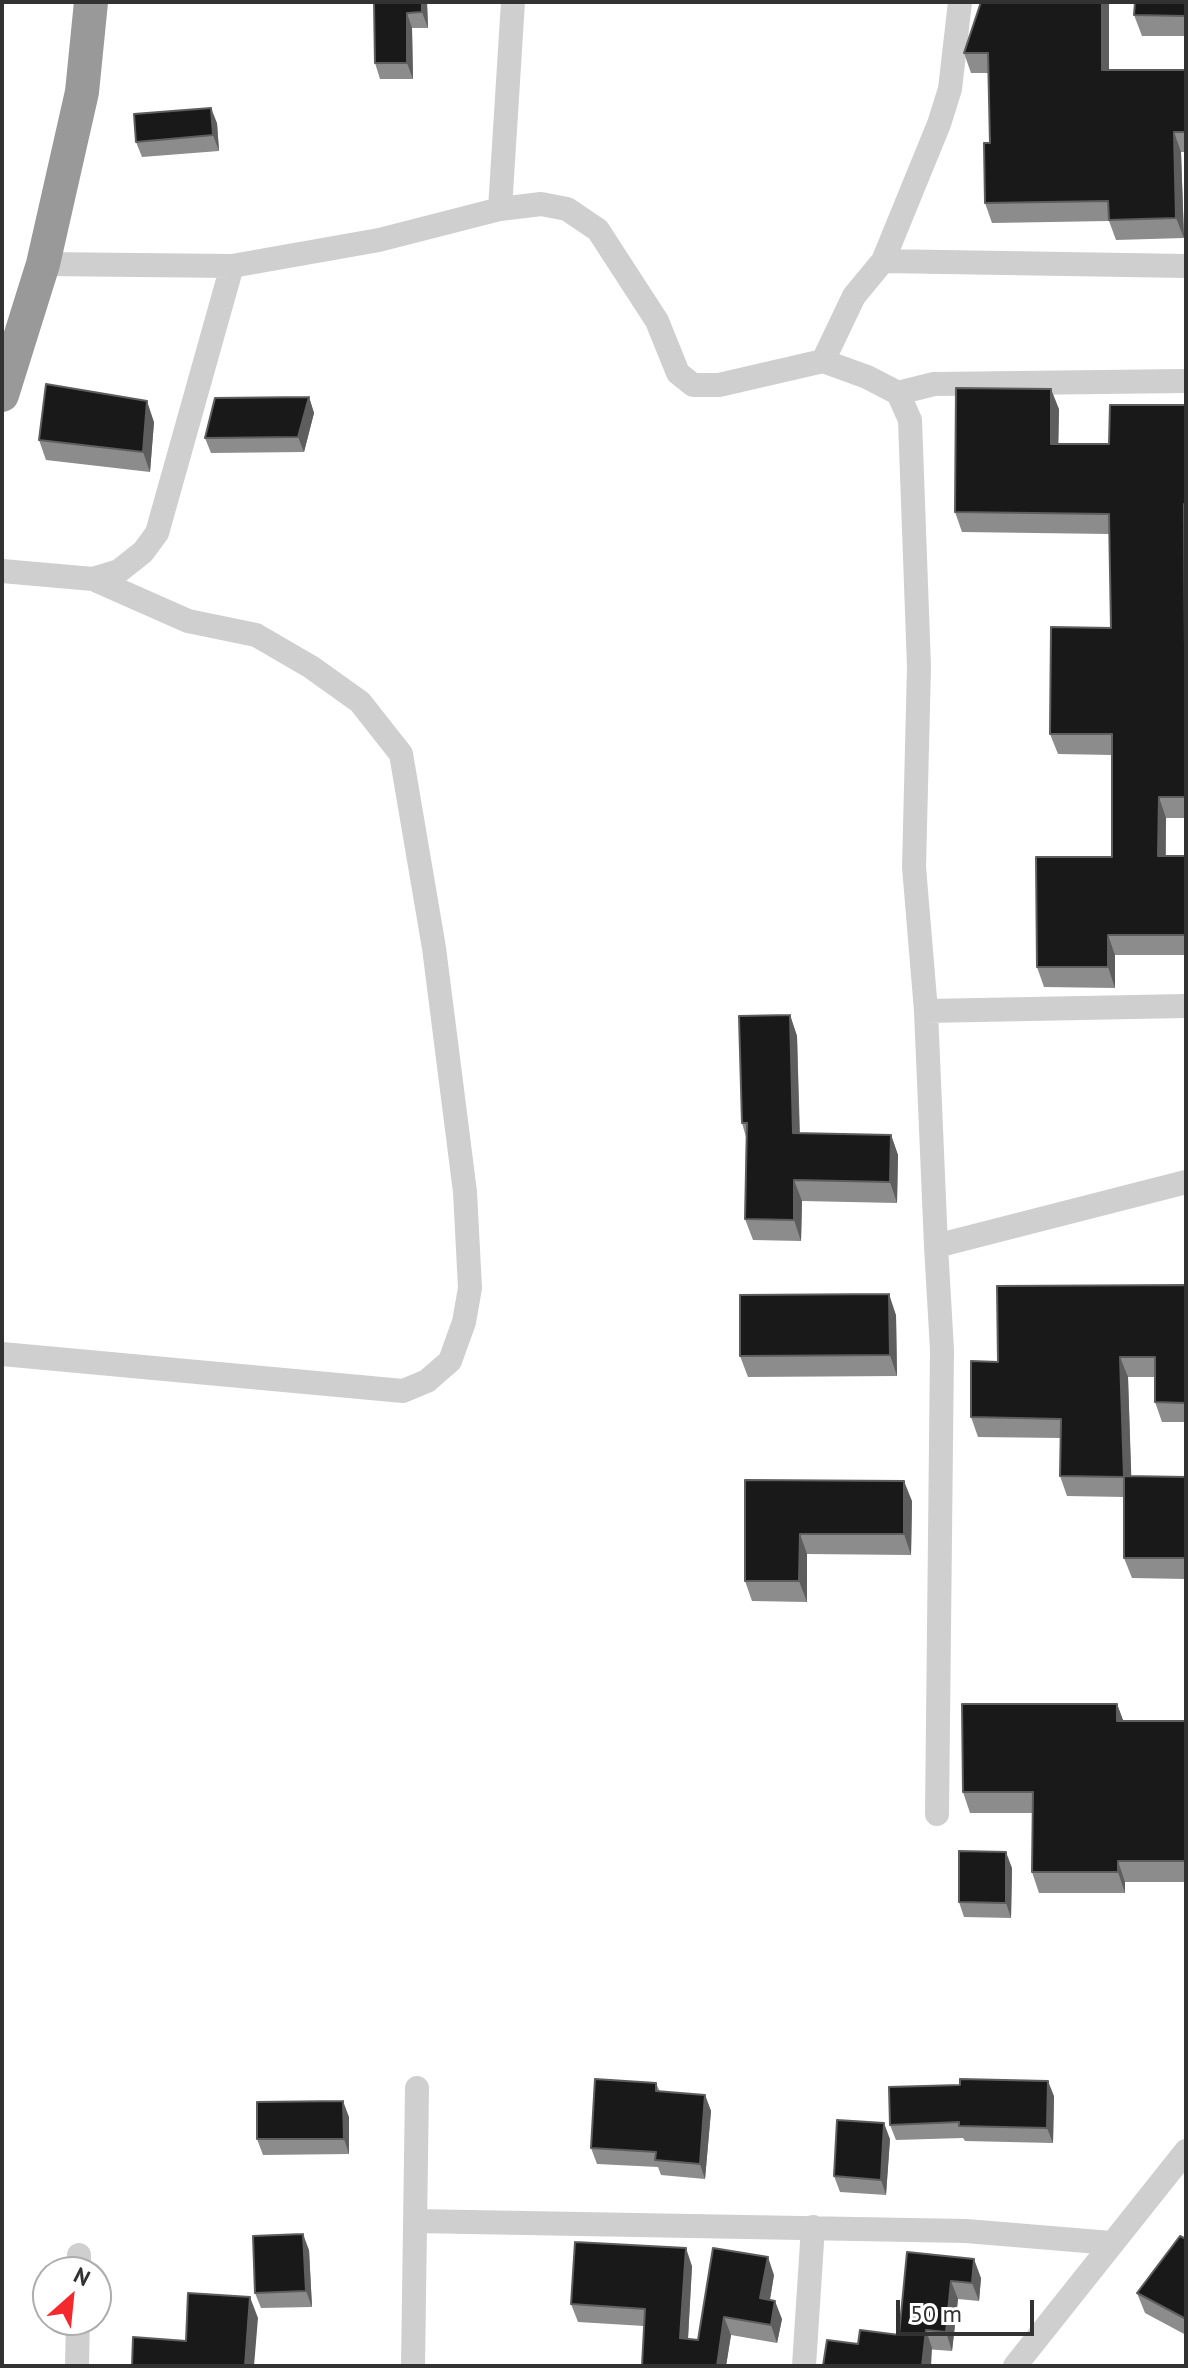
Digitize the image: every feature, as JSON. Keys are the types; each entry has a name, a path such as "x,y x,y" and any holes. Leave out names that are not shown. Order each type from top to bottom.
{"highway":[{"path":"2,395 43,264 82,92 91,2"}],"street":[{"path":"500,209 513,2"},
{"path":"823,361 854,296 883,261 950,89 960,2"},
{"path":"43,264 232,266 379,240 500,209 541,204 567,209 598,230 657,321 678,373 693,385 719,385 823,361 867,377 898,393 910,420 919,667 914,867 926,1011 942,1350 937,1814"},
{"path":"883,261 1186,266"},
{"path":"93,579 119,571 143,552 157,533 232,266"},
{"path":"898,393 934,384 1186,381"},
{"path":"2,571 93,579 188,621 256,635 311,667 360,702 401,754 436,963 465,1192 470,1288 464,1322 450,1361 427,1381 403,1391 2,1354"},
{"path":"926,1011 1186,1006"},
{"path":"936,1246 1186,1182"},
{"path":"413,2366 417,2088"},
{"path":"1015,2366 1186,2151"},
{"path":"415,2221 966,2231 1111,2243"},
{"path":"804,2366 813,2227"},
{"path":"77,2366 78,2336"}],"building":[{"path":"374,2 422,2 422,12 407,13 407,63 375,63"},
{"path":"981,2 1102,2 1102,70 1186,70 1186,132 1174,132 1176,218 1109,220 1108,201 985,203 984,143 990,143 988,53 964,53"},
{"path":"1135,2 1186,2 1186,16 1134,15"},
{"path":"211,108 213,135 136,142 134,114"},
{"path":"46,384 147,401 143,452 39,440"},
{"path":"956,388 1051,389 1051,444 1109,444 1110,405 1186,405 1186,797 1159,797 1158,856 1186,856 1186,935 1108,935 1108,967 1037,967 1036,857 1112,857 1112,734 1050,734 1051,627 1111,628 1109,514 955,512"},
{"path":"309,397 298,437 205,438 215,398"},
{"path":"790,1015 793,1133 891,1135 890,1182 794,1180 794,1220 745,1219 747,1123 742,1123 739,1016"},
{"path":"1186,1285 1186,1403 1155,1402 1155,1357 1120,1357 1124,1477 1060,1476 1061,1419 971,1417 971,1361 998,1362 997,1286"},
{"path":"889,1294 890,1355 740,1356 740,1295"},
{"path":"1124,1476 1186,1477 1186,1558 1124,1558"},
{"path":"745,1480 904,1481 904,1534 800,1534 799,1581 745,1581"},
{"path":"962,1704 1117,1704 1117,1721 1186,1721 1186,1861 1118,1861 1118,1872 1032,1872 1033,1792 963,1792"},
{"path":"959,1851 1006,1852 1006,1903 959,1902"},
{"path":"595,2079 656,2083 656,2091 705,2095 700,2164 655,2160 656,2152 591,2148"},
{"path":"960,2079 1048,2081 1047,2128 959,2126 959,2122 890,2125 889,2087 960,2085"},
{"path":"343,2101 344,2139 257,2139 257,2102"},
{"path":"837,2120 884,2123 881,2180 834,2176"},
{"path":"303,2234 306,2291 255,2293 253,2236"},
{"path":"1180,2236 1186,2239 1186,2319 1137,2293"},
{"path":"575,2242 686,2248 680,2338 698,2340 713,2248 768,2257 760,2298 775,2301 771,2325 724,2317 717,2366 642,2366 645,2309 571,2304"},
{"path":"907,2252 974,2259 972,2283 951,2281 946,2332 926,2330 922,2366 823,2366 827,2340 858,2344 860,2330 899,2335"},
{"path":"188,2293 250,2297 245,2366 132,2366 133,2337 186,2341"}]}
